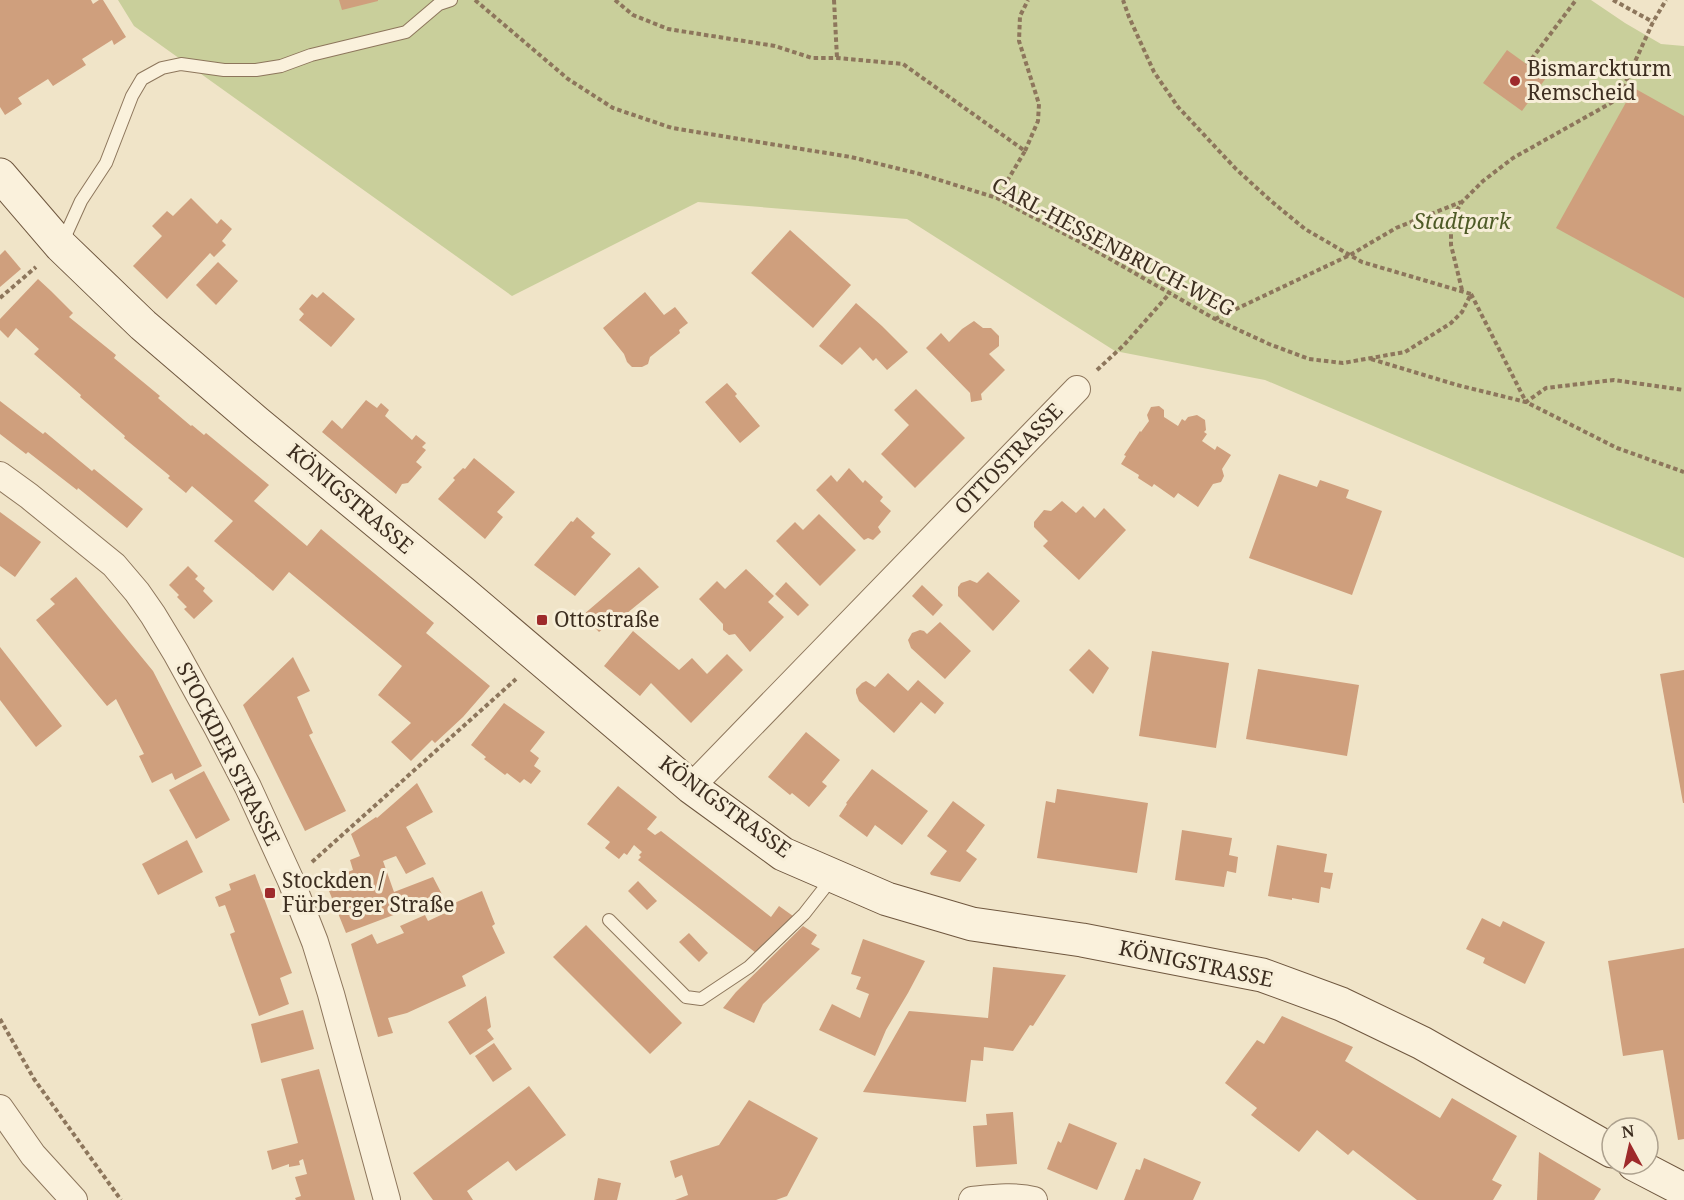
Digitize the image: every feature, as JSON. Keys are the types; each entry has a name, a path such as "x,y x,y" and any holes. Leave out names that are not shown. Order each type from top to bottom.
{"main road":[{"name":"KÖNIGSTRASSE","path":"0,175 61,246 161,340 691,786 783,854 887,899 972,924 1082,940 1262,975 1341,1004 1422,1043 1600,1144"},
{"path":"1655,1176 1684,1190"}],"street":[{"name":"OTTOSTRASSE","path":"691,786 1077,389"},
{"name":"STOCKDER STRASSE","path":"0,475 114,565 137,592 176,653 218,729 248,787 291,881 315,942 387,1200"},
{"path":"0,1108 33,1155 74,1200"},
{"path":"972,1200 1027,1198 1034,1200"}],"lane":[{"path":"61,246 81,201 106,163 132,96 142,79 162,68 181,64 224,70 256,70 281,66 311,55 406,32 439,4 451,0"},
{"path":"609,920 686,997 701,999 749,968 804,914 834,876"}],"path":[{"name":"CARL-HESSENBRUCH-WEG","path":"476,0 568,79 614,108 672,128 851,157 920,174 997,198 1082,243 1215,319 1269,344 1309,359 1343,363 1370,358 1457,385 1526,402 1617,448 1684,472"},
{"path":"615,0 633,15 668,28 775,46 812,58 903,64 1025,151"},
{"path":"834,0 837,58"},
{"path":"997,198 1025,151 1038,121 1039,105 1019,41 1020,16 1028,0"},
{"path":"1123,0 1154,72 1178,106 1236,169 1305,230 1362,262 1471,294 1526,402 1546,388 1614,380 1684,390"},
{"path":"1527,65 1576,0"},
{"path":"1613,0 1653,22"},
{"path":"1462,290 1451,245 1451,220 1462,202 1483,181 1513,158 1618,99 1653,22 1666,0"},
{"path":"1215,319 1350,255 1396,228 1462,202"},
{"path":"0,298 25,276"},
{"path":"1077,389 1124,345 1170,293"},
{"path":"1370,358 1405,352 1451,323 1462,312 1471,294"},
{"path":"291,881 539,659"},
{"path":"0,1019 34,1079 121,1200"}],"green space":[{"name":"Stadtpark","path":"118,0 1591,0 1661,44 1684,46 1684,558 1265,380 1115,351 907,219 698,202 512,296 134,26"}],"building":[{"path":"0,0 91,0 93,4 103,0 126,37 114,45 112,40 82,59 86,65 53,86 48,79 18,98 22,104 5,115 0,107"},
{"path":"339,0 378,0 378,1 342,10"},
{"name":"Bismarckturm Remscheid","path":"1507,50 1546,78 1522,111 1483,83"},
{"path":"1634,88 1684,116 1684,298 1556,228"},
{"path":"191,198 217,224 221,219 232,229 222,241 226,245 214,257 210,253 167,299 133,266 162,236 152,226 167,211 173,216"},
{"path":"790,230 851,285 813,328 751,273"},
{"path":"5,250 21,269 0,287 0,255"},
{"path":"218,262 238,281 216,305 196,285"},
{"path":"38,279 73,313 69,317 116,355 114,358 160,396 158,398 191,426 204,435 206,433 269,485 254,501 307,546 321,529 434,623 426,633 490,686 463,717 435,743 432,740 411,761 391,742 411,723 378,695 402,666 289,572 273,591 214,541 233,521 192,486 186,493 168,478 170,476 124,438 125,436 34,354 39,349 16,328 8,338 0,330 0,319"},
{"path":"323,292 355,319 331,347 299,320 304,314 299,309 312,294 317,298"},
{"path":"645,292 664,315 675,307 688,323 679,330 680,333 650,357 648,364 642,367 632,367 603,328"},
{"path":"856,303 908,352 887,370 876,358 873,361 860,347 842,365 819,346"},
{"path":"974,321 983,328 991,328 999,336 999,346 989,354 1005,370 981,394 982,400 971,402 970,393 926,348 941,333 949,342"},
{"path":"727,383 760,426 740,443 705,402"},
{"path":"916,389 965,438 915,488 881,454 909,425 894,410"},
{"path":"366,400 377,408 381,403 389,410 385,416 412,440 416,435 426,443 422,447 426,450 416,462 422,467 408,483 402,484 396,494 322,432 332,420 342,429"},
{"path":"0,401 43,434 45,432 92,471 94,469 143,509 127,528 78,488 77,490 28,452 26,454 0,434"},
{"path":"1159,406 1164,410 1164,417 1178,426 1182,419 1185,421 1188,417 1197,415 1205,420 1206,430 1204,432 1207,434 1202,441 1215,450 1217,446 1231,455 1222,469 1224,476 1221,482 1213,484 1198,507 1178,493 1174,498 1154,484 1152,487 1138,478 1139,475 1121,464 1126,456 1124,455 1149,421 1147,415 1151,407"},
{"path":"474,458 515,492 497,512 503,517 485,539 438,499 455,480 453,478"},
{"path":"849,468 863,483 865,480 883,497 880,501 891,511 878,527 881,532 873,540 868,538 864,540 816,490 831,475 837,482"},
{"path":"1279,474 1317,487 1320,480 1349,490 1346,498 1382,511 1352,595 1249,558"},
{"path":"1062,501 1076,513 1083,506 1095,518 1104,508 1126,530 1079,580 1043,546 1048,541 1034,527 1034,522 1044,510 1051,511"},
{"path":"0,512 41,542 15,577 0,566"},
{"path":"819,514 856,550 820,586 776,541 795,522 803,530"},
{"path":"577,517 595,533 591,537 611,554 575,596 534,565 571,521 573,522"},
{"path":"188,566 198,576 195,579 205,588 203,591 213,601 194,619 184,609 187,607 177,597 179,595 169,585"},
{"path":"639,567 659,587 621,618 619,615 599,632 583,615"},
{"path":"746,569 774,596 768,602 784,617 750,652 735,634 729,635 723,630 723,624 699,599 717,581 725,589"},
{"path":"988,572 1020,601 993,631 958,596 958,587 961,583 970,580 977,583"},
{"path":"76,577 153,671 202,766 175,780 172,773 152,783 139,756 144,754 116,699 107,706 36,620 55,604 50,599"},
{"path":"786,582 809,605 798,616 775,594"},
{"path":"922,585 943,605 933,616 912,596"},
{"path":"940,622 971,651 945,679 911,648 908,640 912,633 920,630 927,634"},
{"path":"633,631 679,670 692,658 707,674 727,654 743,670 691,723 651,683 640,696 604,666"},
{"path":"0,647 62,726 36,747 0,700"},
{"path":"1089,649 1109,668 1093,694 1069,670"},
{"path":"1152,651 1229,663 1216,748 1139,736"},
{"path":"293,657 310,691 297,697 313,733 309,735 346,811 305,831 243,705"},
{"path":"1258,669 1359,685 1347,756 1246,739"},
{"path":"1684,670 1684,803 1683,803 1660,674"},
{"path":"888,673 908,691 918,680 944,703 935,714 921,702 894,733 859,701 856,693 856,689 862,683 866,681 875,687"},
{"path":"504,703 545,732 530,751 539,758 534,766 541,771 531,784 524,779 520,783 507,773 505,775 484,759 486,757 471,745"},
{"path":"806,732 840,760 822,782 827,786 809,807 768,777"},
{"path":"872,769 928,811 902,845 875,825 867,837 839,816"},
{"path":"204,771 230,820 196,839 169,790"},
{"path":"417,783 433,812 406,827 426,864 406,874 396,856 383,861 394,892 433,877 445,900 424,910 420,905 346,933 326,880 353,870 350,860 360,856 351,834 377,818"},
{"path":"618,786 657,817 647,829 655,835 661,831 771,917 779,906 793,916 756,953 638,860 642,852 634,845 627,855 624,853 619,859 605,848 610,842 587,824"},
{"path":"1057,789 1148,803 1137,873 1037,858 1046,801 1055,803"},
{"path":"953,801 985,825 966,851 977,859 960,882 930,873 947,851 927,836"},
{"path":"1182,830 1232,838 1229,855 1238,857 1236,873 1227,871 1224,887 1175,880"},
{"path":"187,840 203,872 158,895 142,864"},
{"path":"1277,845 1327,854 1324,872 1333,873 1330,889 1321,887 1319,903 1268,896"},
{"path":"255,874 292,973 280,978 289,1004 259,1016 230,934 235,932 225,905 219,907 215,897 231,890 229,884"},
{"path":"638,881 657,901 647,910 628,891"},
{"path":"482,891 495,924 492,926 505,953 462,976 466,986 407,1013 388,1018 393,1033 378,1037 351,944 372,934 377,944 404,933 400,926 425,915 428,921 454,909 452,904"},
{"path":"1482,918 1500,927 1503,921 1545,942 1525,984 1483,963 1485,958 1466,949"},
{"path":"586,925 682,1023 650,1054 553,957"},
{"path":"803,926 817,935 811,944 820,949 763,1004 754,1023 723,1008 736,992"},
{"path":"689,933 708,953 699,962 679,942"},
{"path":"863,939 925,961 886,1030 875,1056 819,1030 832,1004 860,1018 869,994 856,989 861,977 851,974"},
{"path":"1684,948 1684,1139 1678,1140 1663,1050 1623,1056 1608,961"},
{"path":"993,967 1066,975 1033,1026 1030,1025 1013,1051 984,1047 983,1061 971,1060 966,1102 863,1092 909,1011 988,1018"},
{"path":"486,996 491,1027 487,1030 494,1039 470,1055 448,1022"},
{"path":"303,1010 314,1049 261,1063 251,1024"},
{"path":"1282,1016 1353,1047 1345,1061 1440,1118 1452,1098 1517,1136 1492,1180 1502,1185 1493,1200 1417,1200 1353,1150 1348,1155 1317,1130 1299,1152 1251,1115 1257,1108 1225,1083 1257,1040 1264,1044"},
{"path":"494,1043 512,1069 493,1082 475,1056"},
{"path":"319,1069 355,1200 296,1200 295,1198 301,1196 295,1177 307,1174 303,1159 299,1161 300,1165 289,1167 289,1164 272,1170 267,1151 298,1143 281,1079"},
{"path":"529,1086 566,1135 516,1171 508,1161 467,1191 473,1200 433,1200 413,1173"},
{"path":"749,1100 818,1138 787,1196 776,1200 675,1200 688,1195 682,1175 675,1178 670,1161 719,1145"},
{"path":"1013,1112 1017,1164 976,1167 973,1126 987,1125 986,1114"},
{"path":"1069,1123 1117,1143 1097,1190 1047,1169 1058,1141 1061,1143"},
{"path":"1539,1152 1601,1189 1594,1200 1537,1200"},
{"path":"1144,1158 1201,1182 1193,1200 1124,1200 1136,1169 1140,1170"},
{"path":"598,1178 621,1183 617,1200 594,1200"}],"place":[{"name":"Bismarckturm Remscheid","path":"1515,81"},
{"name":"Ottostraße","path":"542,620"},
{"name":"Stockden / Fürberger Straße","path":"270,893"}]}
